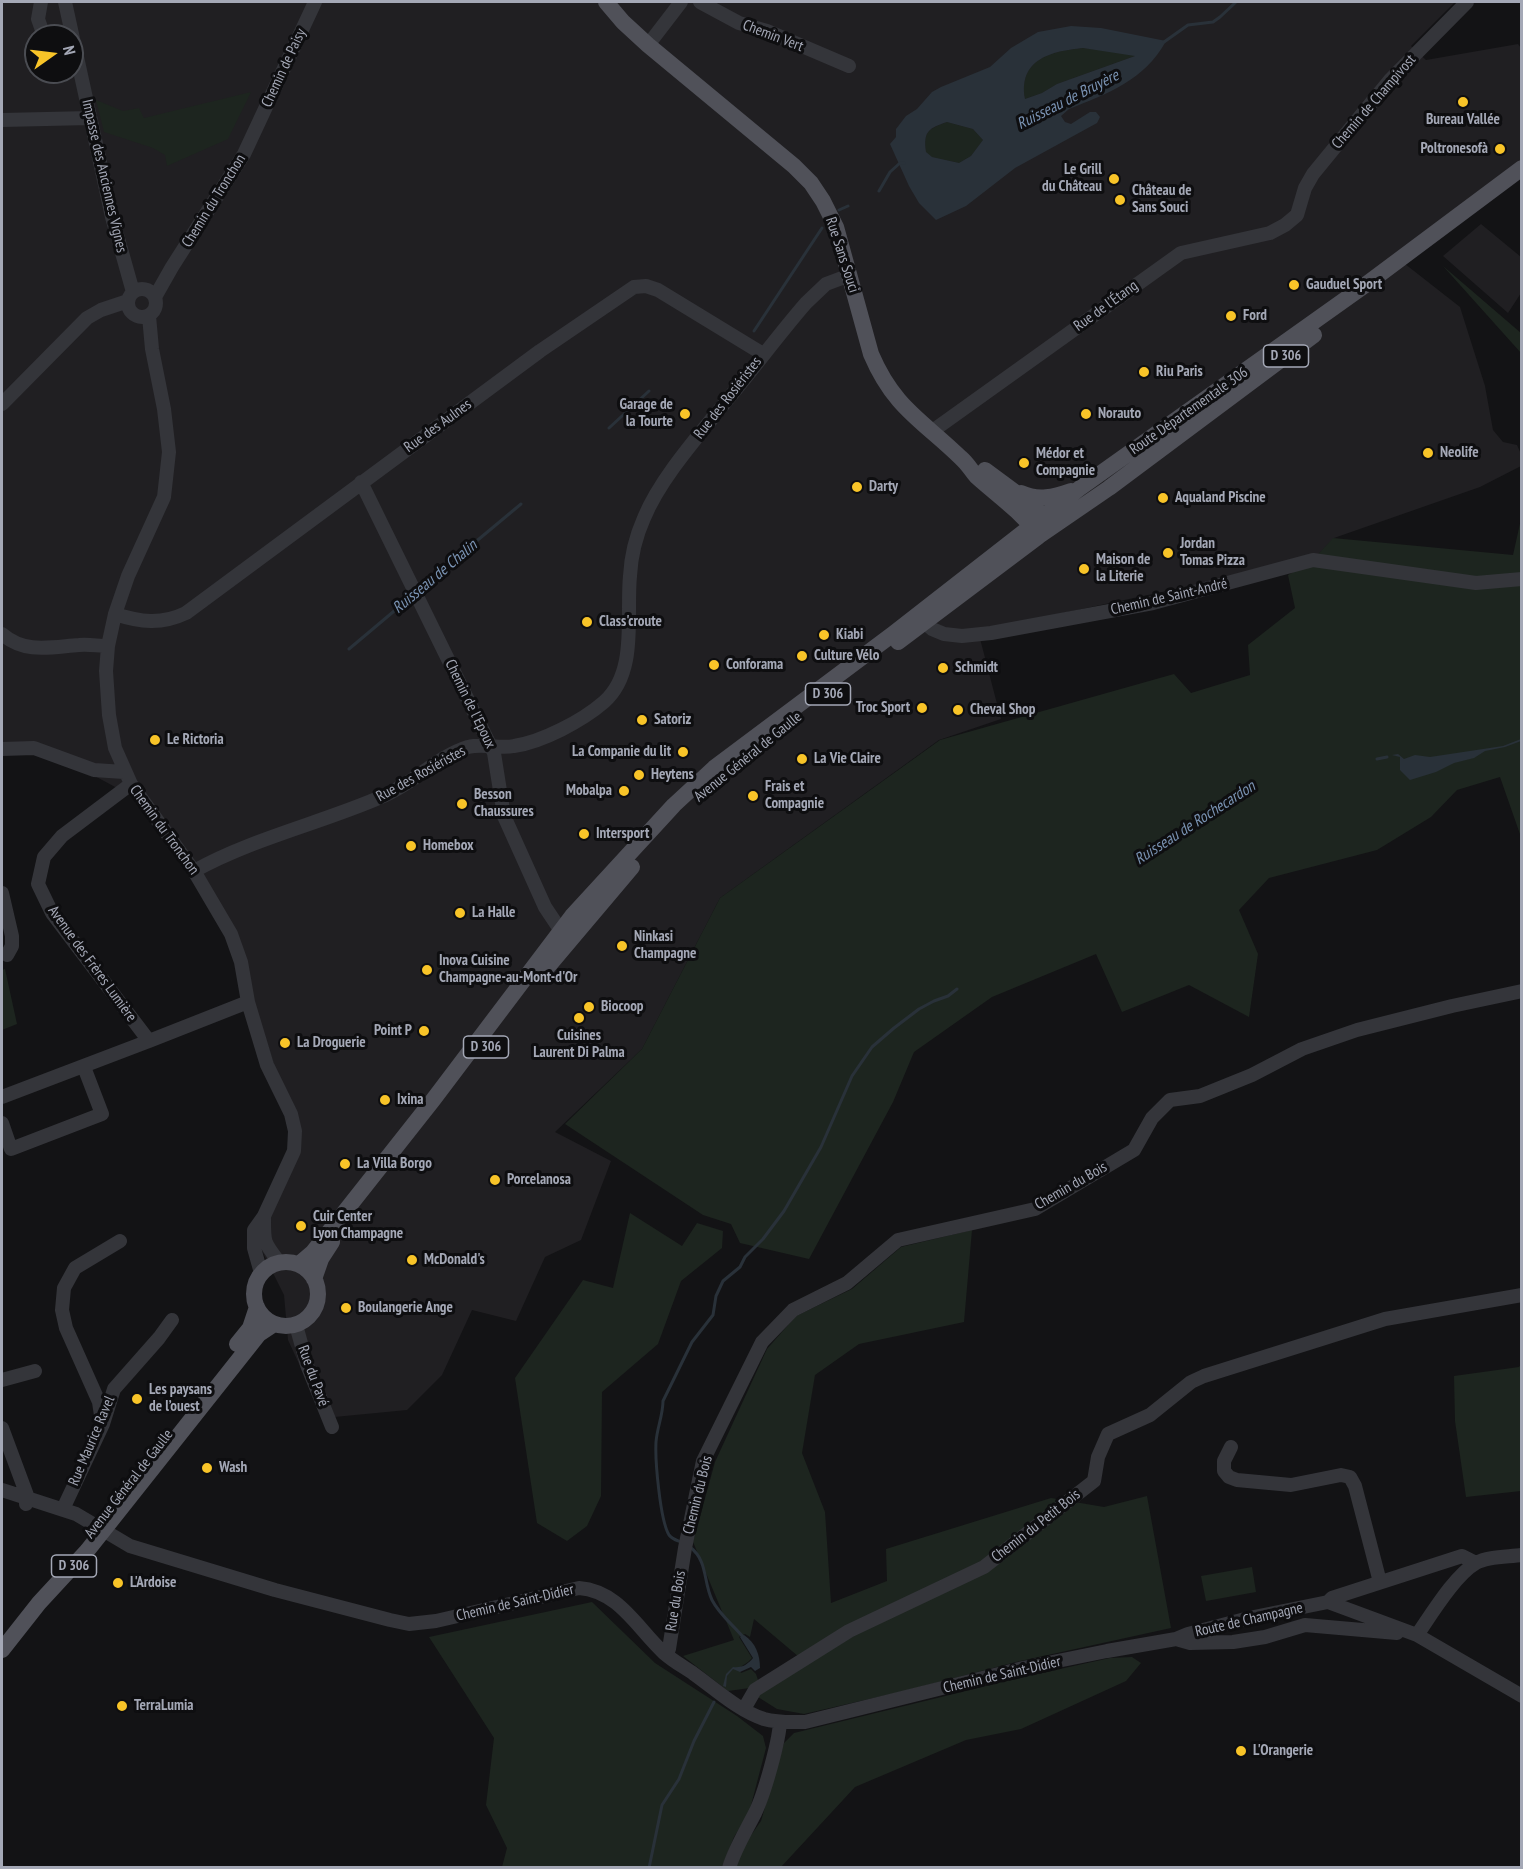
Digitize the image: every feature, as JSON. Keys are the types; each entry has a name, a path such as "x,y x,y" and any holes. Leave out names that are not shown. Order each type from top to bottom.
{"main road":[{"name":"Rue Sans Souci","path":"606,2 622,22 648,45 794,166 811,183 824,201 836,227 871,354 880,374 902,406 963,459 975,475 1020,512 1042,524"},
{"name":"Route Départementale 306","path":"921,618 1042,524 1080,488 1364,286 1521,168"},
{"name":"Route Départementale 306","path":"1042,524 1109,488 1521,181"},
{"name":"Rue Sans Souci","path":"963,459 982,468 1035,507 1042,524"},
{"path":"1011,489 1029,498 1044,498 1080,488"},
{"name":"Avenue Général de Gaulle","path":"299,1264 313,1252 433,1100 560,930 674,805 714,768 885,639 921,618"},
{"name":"Avenue Général de Gaulle","path":"314,1279 327,1249 537,979 560,930"},
{"path":"279,1262 299,1264 308,1270 314,1279 318,1293 315,1308 310,1316 296,1325 274,1324 256,1307 254,1289 261,1273 269,1266 279,1262"},
{"name":"Avenue Général de Gaulle","path":"42,1600 87,1551 104,1521 250,1328 256,1307"},
{"name":"Avenue Général de Gaulle","path":"42,1600 80,1546 104,1521 259,1334 274,1324"},
{"name":"D 306","path":"2,1650 42,1600"}],"street":[{"path":"40,24 41,2"},
{"name":"Impasse des Anciennes Vignes","path":"65,2 69,24"},
{"name":"Chemin de Paisy","path":"254,135 315,2"},
{"path":"648,45 681,2"},
{"name":"Chemin Vert","path":"700,2 739,23 767,31 849,66"},
{"name":"Chemin de Champivost","path":"1296,215 1305,188 1313,174 1390,80 1467,2"},
{"name":"Impasse des Anciennes Vignes","path":"82,84 112,218 136,307"},
{"path":"2,120 90,118"},
{"name":"Chemin du Tronchon","path":"136,307 154,312 156,306 152,293 172,267 228,181 254,135"},
{"name":"Rue de l'Étang","path":"931,432 1181,253 1270,233 1285,225 1296,215"},
{"name":"Rue des Rosiéristes","path":"194,871 231,854 391,793 454,753 470,747 512,747 550,735 582,718 605,701 621,676 626,657 632,559 644,518 682,456 763,354 826,284 850,275"},
{"name":"Rue des Aulnes","path":"115,614 158,622 186,613 540,351 634,287 646,286 658,290 763,354"},
{"path":"2,404 87,318 101,310 136,307 141,289 152,293"},
{"name":"Chemin du Tronchon","path":"136,307 155,362 169,453 164,497 128,576 115,614 108,646 106,687 109,715 115,748 127,778 194,871 231,934 241,962 248,1002 267,1065 291,1114 295,1131 294,1150 264,1216 254,1230 254,1248 261,1273"},
{"name":"Chemin de l'Epoux","path":"361,482 490,746 496,760 504,816 560,930"},
{"name":"Chemin de Saint-André","path":"921,618 932,629 945,634 962,636 991,633 1153,603 1313,560 1476,583 1521,579"},
{"path":"2,634 19,645 30,648 89,644 108,646"},
{"path":"2,749 34,748 94,770 127,778"},
{"name":"Avenue des Frères Lumière","path":"127,778 62,836 44,857 38,884 52,913 148,1041"},
{"path":"2,893 12,936 12,946 7,955"},
{"name":"Chemin du Bois","path":"685,1548 703,1461 762,1342 793,1310 847,1283 898,1240 1035,1209 1134,1150 1152,1118 1170,1100 1200,1096 1252,1075 1302,1049 1357,1030 1452,1006 1521,992"},
{"path":"2,1097 248,1002"},
{"path":"2,1123 11,1149 102,1114 84,1066"},
{"name":"Chemin du Tronchon","path":"264,1216 264,1240 269,1251 279,1262"},
{"path":"103,1424 99,1402 66,1328 62,1310 64,1288 75,1268 120,1241"},
{"name":"Chemin du Petit Bois","path":"744,1709 754,1690 849,1631 984,1567 1094,1481 1098,1456 1108,1434 1150,1415 1191,1382 1385,1319 1521,1295"},
{"name":"Rue Maurice Ravel","path":"63,1509 103,1424 114,1389 172,1320"},
{"name":"Rue du Pavé","path":"296,1325 307,1365 332,1427"},
{"path":"2,1380 35,1371"},
{"path":"2,1428 27,1502"},
{"path":"1231,1447 1224,1461 1224,1472 1237,1480 1291,1485 1341,1475 1350,1477 1355,1486 1380,1582"},
{"path":"2,1490 27,1502 63,1509 104,1521"},
{"name":"Chemin de Saint-Didier","path":"104,1521 129,1546 352,1612 409,1624 436,1621 579,1588 594,1589 606,1594 666,1654 744,1709 762,1718 780,1722 805,1722 1023,1668 1176,1639"},
{"name":"Rue du Bois","path":"666,1654 669,1650 685,1548"},
{"path":"1417,1635 1459,1577 1476,1563 1485,1559 1521,1555"},
{"path":"1328,1602 1329,1599 1462,1556 1476,1563"},
{"name":"Route de Champagne","path":"1176,1639 1249,1618 1328,1602 1417,1635 1521,1696"},
{"name":"Route de Champagne","path":"1176,1639 1190,1643 1233,1642 1264,1637 1305,1625 1417,1635"},
{"path":"729,1868 734,1851 757,1810 780,1722"}],"shaded area":[{"path":"2,2 1455,2 1411,46 1426,60 1518,44 1521,48 1521,168 1400,260 1460,307 1485,386 1493,430 1503,442 1517,445 1521,454 1521,466 1480,487 1334,538 1313,560 978,631 1001,719 939,740 720,898 642,1049 555,1132 611,1161 581,1240 545,1257 516,1321 472,1310 442,1375 407,1410 324,1418 288,1340 284,1295 258,1243 295,1131 231,930 143,802 39,746 2,745"},
{"path":"1083,48 1135,54 1135,56 1057,84 1025,99 1024,85 1032,66 1049,55"},
{"path":"251,92 228,139 167,166 165,155 153,148 104,132 96,100 123,111 139,108 144,118"},
{"path":"947,122 973,129 983,140 971,156 959,163 931,157 926,152 925,139 929,132"},
{"path":"1481,224 1521,257 1521,293 1508,313 1443,256"},
{"path":"1443,266 1521,333 1521,353"},
{"path":"1521,519 1521,837 1500,777 1457,790 1431,817 1377,850 1269,878 1239,910 1258,954 1249,1017 1189,985 1122,1012 1096,954 992,997 914,1052 893,1102 809,1259 740,1243 731,1224 703,1215 565,1124 642,1049 720,898 940,740 1174,674 1191,693 1250,675 1248,645 1295,608 1288,575 1313,560 1333,538 1513,555"},
{"path":"5,969 17,1024 2,1030 2,970"},
{"path":"630,1213 682,1246 697,1223 723,1231 722,1248 681,1281 658,1344 602,1392 601,1496 587,1526 567,1541 537,1523 515,1378 583,1280 613,1288"},
{"path":"972,1230 964,1322 859,1344 815,1375 802,1453 825,1512 831,1603 887,1581 886,1549 1051,1498 1104,1507 1147,1496 1171,1628 1016,1662 804,1714 777,1709 758,1697 763,1689 799,1657 754,1619 750,1637 745,1634 739,1637 752,1658 739,1668 741,1673 751,1669 756,1674 759,1683 750,1688 728,1691 683,1656 734,1640 693,1542 715,1462 767,1349 796,1316 852,1289 901,1247"},
{"path":"1521,1364 1521,1491 1466,1497 1455,1421 1454,1376 1519,1367"},
{"path":"1252,1567 1256,1592 1206,1601 1201,1576"},
{"path":"592,1602 655,1663 737,1716 763,1736 766,1748 749,1813 734,1837 722,1867 502,1867 507,1848 486,1805 494,1738 429,1637"},
{"path":"1132,1657 1141,1663 1126,1681 1021,1729 966,1740 855,1787 781,1867 736,1868 742,1848 761,1821 784,1743 794,1733 1019,1678 1110,1658"}],"water":[{"path":"1071,26 1101,28 1166,41 1157,55 1136,76 1097,98 1069,109 1061,116 1065,122 1071,124 1090,112 1096,112 1100,117 1097,123 1015,168 966,206 936,220 919,203 890,144 896,137 896,129 906,116 917,109 932,92 990,67 1011,48 1038,32","holes":["1083,48 1135,56 1057,84 1025,99 1024,85 1032,66 1049,55","947,122 973,129 983,140 971,156 959,163 932,157 926,152 925,139 929,131"]},
{"path":"1521,739 1505,747 1485,751 1474,758 1410,780 1400,770 1400,757 1392,755 1398,754 1404,759 1415,755 1430,757 1503,746"},
{"path":"744,1635 752,1642 756,1650 760,1668 755,1671 751,1667 740,1672 733,1669 727,1676 726,1687 723,1686 726,1674 733,1667 744,1666 753,1658 740,1637"}],"waterway":[{"name":"Ruisseau de Bruyère","path":"1164,42 1188,25 1213,22 1236,2"},
{"name":"Ruisseau de Bruyère","path":"879,191 890,172 900,163 904,163"},
{"name":"Ruisseau de Chalin","path":"839,210 848,206"},
{"name":"Ruisseau de Chalin","path":"754,331 822,228"},
{"name":"Ruisseau de Chalin","path":"609,428 649,391"},
{"name":"Ruisseau de Chalin","path":"419,589 521,504"},
{"name":"Ruisseau de Chalin","path":"349,649 412,596"},
{"name":"Ruisseau de Rochecardon","path":"1377,759 1387,757"},
{"name":"Ruisseau de Rochecardon","path":"681,1542 669,1535 663,1517 657,1475 656,1442 663,1401 692,1342 713,1315 716,1296 723,1281 740,1267 745,1257 763,1239 784,1211 821,1147 852,1076 872,1047 919,1009 948,996 957,989"},
{"name":"Ruisseau de Rochecardon","path":"690,1547 700,1559 712,1600 722,1615 743,1637"},
{"name":"Ruisseau de Rochecardon","path":"649,1868 662,1805 679,1779 694,1741 714,1702"}],"place":[{"name":"Bureau Vallée","path":"1463,102"},
{"name":"Poltronesofà","path":"1500,149"},
{"name":"Le Grill du Château","path":"1114,179"},
{"name":"Château de Sans Souci","path":"1120,200"},
{"name":"Gauduel Sport","path":"1294,285"},
{"name":"Ford","path":"1231,316"},
{"name":"Riu Paris","path":"1144,372"},
{"name":"Garage de la Tourte","path":"685,414"},
{"name":"Norauto","path":"1086,414"},
{"name":"Neolife","path":"1428,453"},
{"name":"Médor et Compagnie","path":"1024,463"},
{"name":"Darty","path":"857,487"},
{"name":"Aqualand Piscine","path":"1163,498"},
{"name":"Jordan Tomas Pizza","path":"1168,553"},
{"name":"Maison de la Literie","path":"1084,569"},
{"name":"Class'croute","path":"587,622"},
{"name":"Kiabi","path":"824,635"},
{"name":"Culture Vélo","path":"802,656"},
{"name":"Conforama","path":"714,665"},
{"name":"Schmidt","path":"943,668"},
{"name":"Troc Sport","path":"922,708"},
{"name":"Cheval Shop","path":"958,710"},
{"name":"Satoriz","path":"642,720"},
{"name":"Le Rictoria","path":"155,740"},
{"name":"La Companie du lit","path":"683,752"},
{"name":"La Vie Claire","path":"802,759"},
{"name":"Heytens","path":"639,775"},
{"name":"Mobalpa","path":"624,791"},
{"name":"Frais et Compagnie","path":"753,796"},
{"name":"Besson Chaussures","path":"462,804"},
{"name":"Intersport","path":"584,834"},
{"name":"Homebox","path":"411,846"},
{"name":"La Halle","path":"460,913"},
{"name":"Ninkasi Champagne","path":"622,946"},
{"name":"Inova Cuisine Champagne-au-Mont-d'Or","path":"427,970"},
{"name":"Biocoop","path":"589,1007"},
{"name":"Cuisines Laurent Di Palma","path":"579,1018"},
{"name":"Point P","path":"424,1031"},
{"name":"La Droguerie","path":"285,1043"},
{"name":"Ixina","path":"385,1100"},
{"name":"La Villa Borgo","path":"345,1164"},
{"name":"Porcelanosa","path":"495,1180"},
{"name":"Cuir Center Lyon Champagne","path":"301,1226"},
{"name":"McDonald's","path":"412,1260"},
{"name":"Boulangerie Ange","path":"346,1308"},
{"name":"Les paysans de l’ouest","path":"137,1399"},
{"name":"Wash","path":"207,1468"},
{"name":"L'Ardoise","path":"118,1583"},
{"name":"TerraLumia","path":"122,1706"},
{"name":"L'Orangerie","path":"1241,1751"}]}
